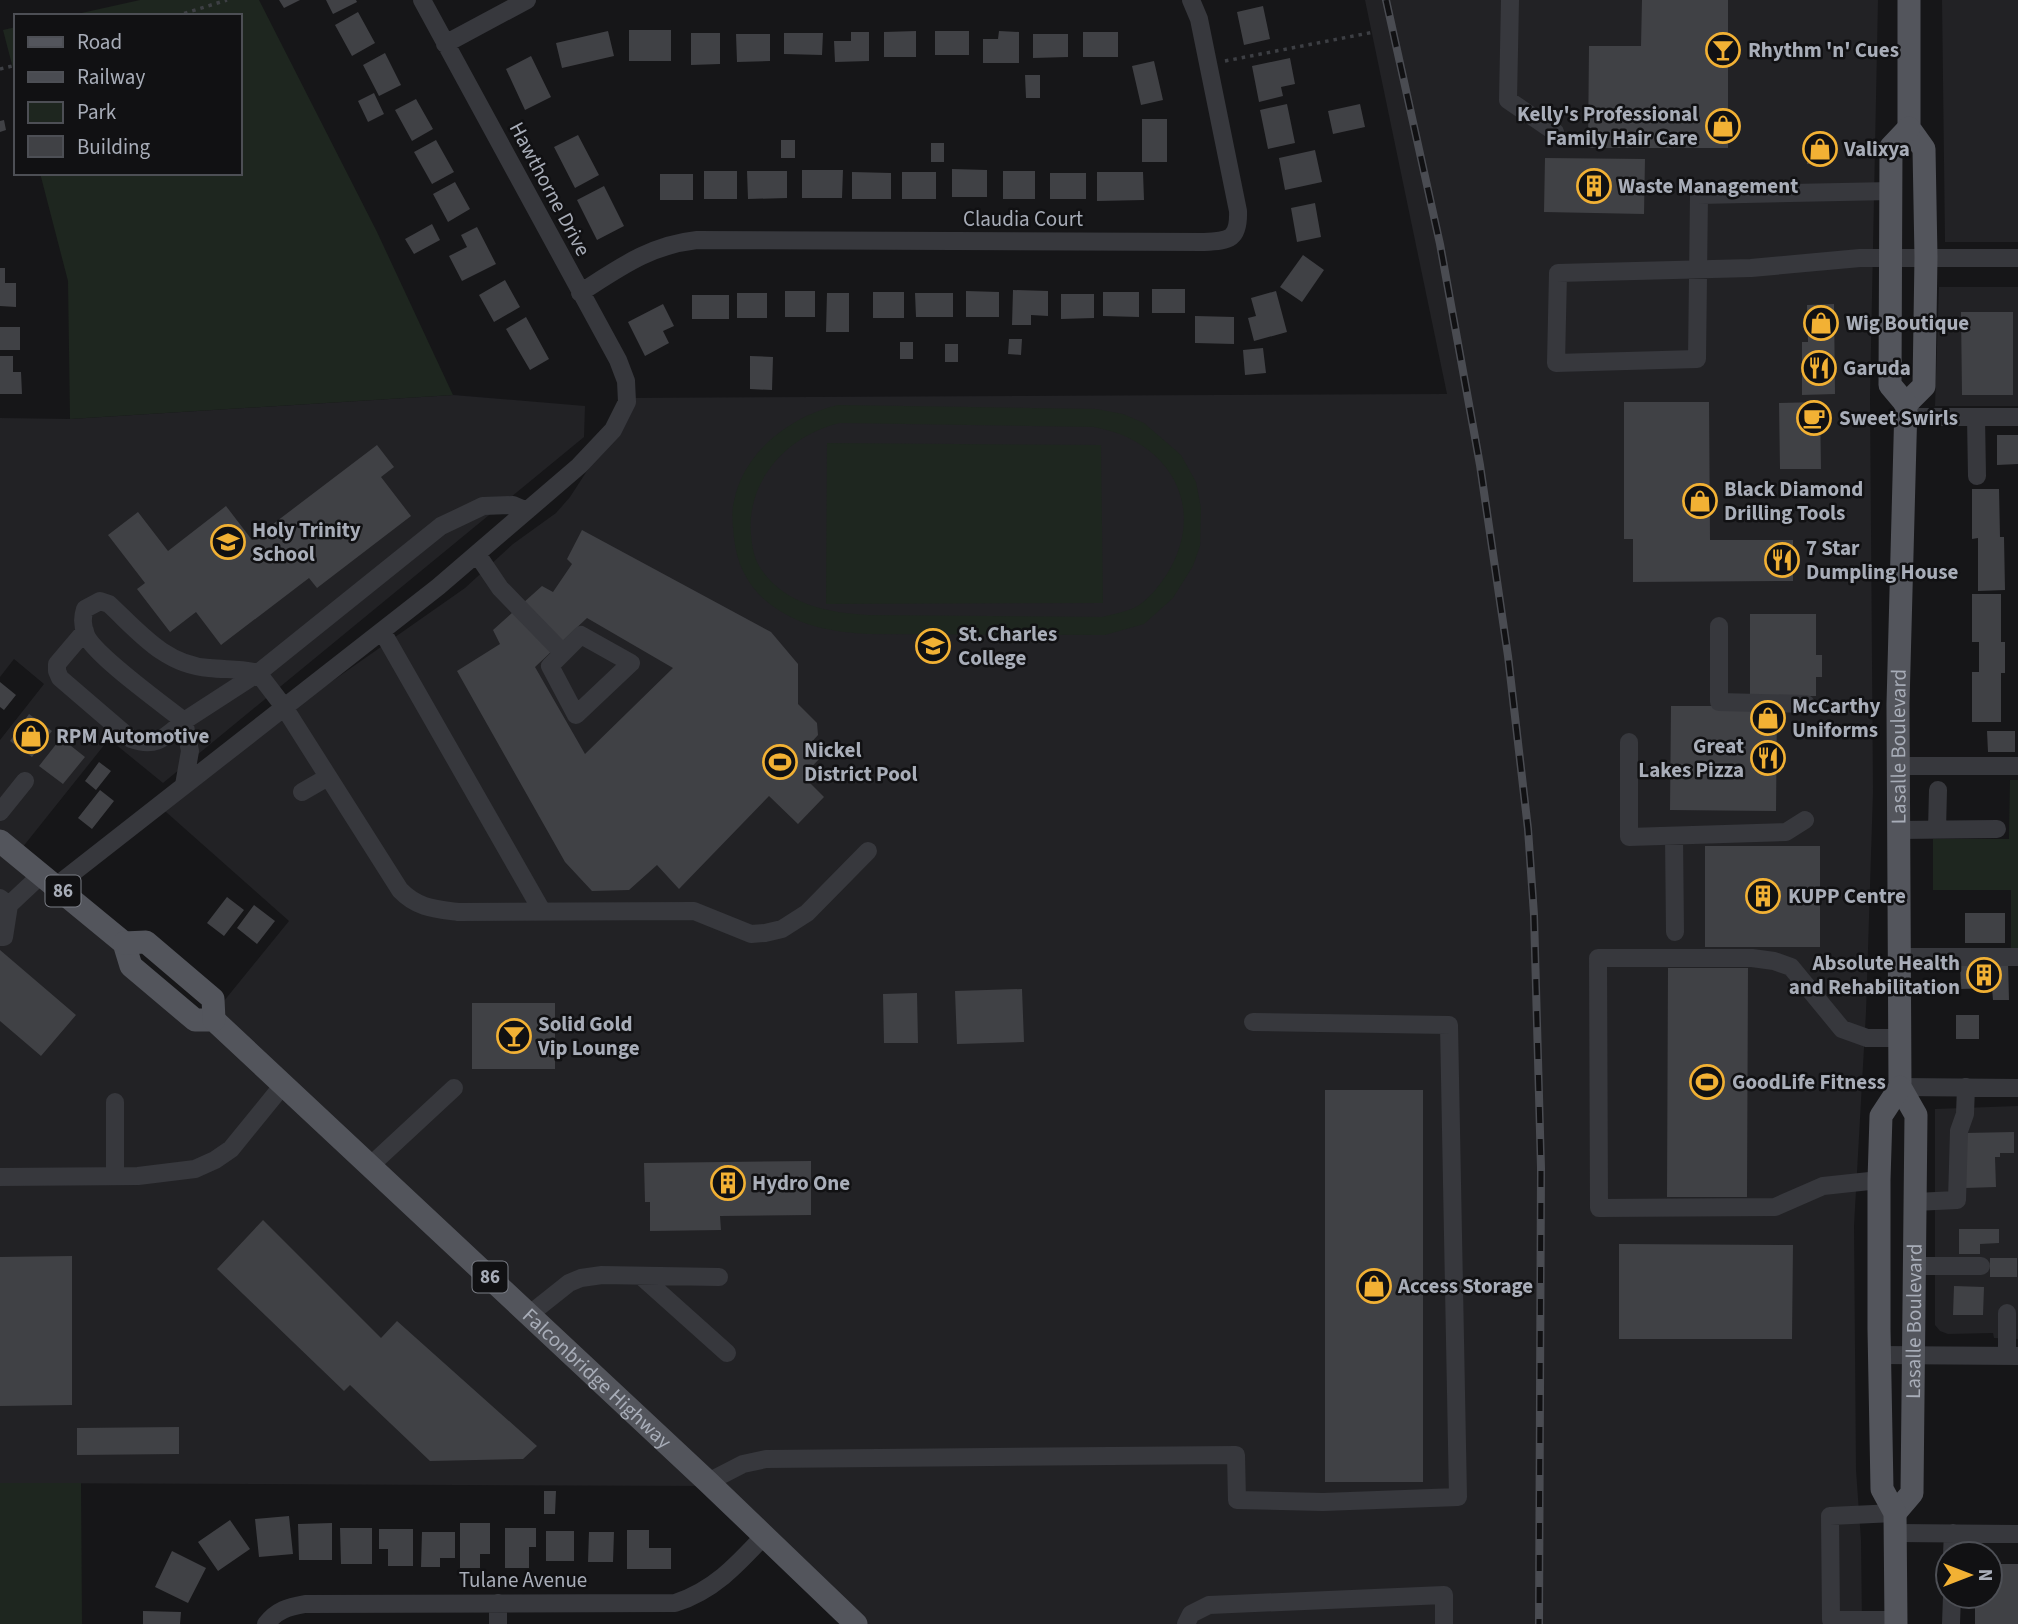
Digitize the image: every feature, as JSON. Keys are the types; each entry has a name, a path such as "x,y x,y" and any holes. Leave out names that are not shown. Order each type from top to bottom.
{"main road":[{"path":"1909,0 1909,128 1924,149 1926,257 1924,386 1906,411 1890,385 1891,147 1909,128"},
{"name":"Lasalle Boulevard","path":"1896,1523 1912,1493 1914,1356 1916,1115 1900,1087 1898,957 1900,598 1906,411"},
{"name":"Falconbridge Highway","path":"0,841 124,943 146,942 213,999 214,1020 530,1314 856,1624"},
{"name":"Lasalle Boulevard","path":"1896,1622 1896,1523 1882,1489 1878,1180 1881,1116 1900,1087"}],"street":[{"name":"Hawthorne Drive","path":"422,0 618,360 626,381 627,402 613,430 603,443 527,511"},
{"path":"445,44 527,0"},
{"name":"Claudia Court","path":"580,293 653,250 697,240 1204,242 1229,238 1239,229 1238,212 1199,19 1191,0"},
{"path":"1510,0 1508,100 1555,132"},
{"path":"1891,191 1699,195 1699,269 1697,359 1556,363 1558,273 1699,269 1751,268 1891,258 2018,258"},
{"path":"1906,411 1976,417 2018,417"},
{"path":"1976,417 1977,476"},
{"path":"0,937 4,937 5,901 49,880 184,785 382,631 527,511 513,505 483,506 441,526 258,673 184,721 162,739 146,744 131,740 60,678 57,664 85,631"},
{"path":"477,554 500,588 563,653"},
{"path":"184,785 190,751 184,721 110,662 86,638 82,620 85,609 100,601 109,604 168,657 188,665 244,669 258,673 284,707 400,890 409,900 430,909 458,912 694,911 751,934 765,933 782,929 807,913 869,851"},
{"path":"1719,626 1719,702 1806,704"},
{"path":"382,631 542,911"},
{"path":"581,635 631,663 576,715 550,666 563,653 581,635"},
{"path":"1629,742 1629,837 1786,832 1805,820"},
{"path":"1898,766 2018,766"},
{"path":"302,792 328,777"},
{"path":"0,812 24,781"},
{"path":"1937,830 1938,790"},
{"path":"1898,830 1997,829"},
{"path":"1674,836 1675,933"},
{"path":"1898,957 2018,957"},
{"path":"1878,1180 1823,1186 1775,1207 1599,1208 1598,958 1752,958 1774,961 1791,967 1842,1029 1867,1038 1899,1038"},
{"path":"708,1482 743,1464 766,1459 1236,1455 1237,1500 1323,1502 1458,1497 1450,1026 1253,1022"},
{"path":"0,1177 115,1176 184,1172 215,1160 231,1149 283,1085"},
{"path":"1900,1087 2018,1088"},
{"path":"1915,1202 1957,1200 1959,1131 1965,1114 1966,1087"},
{"path":"371,1165 454,1088"},
{"path":"115,1102 115,1176"},
{"path":"1914,1266 1982,1266"},
{"path":"530,1314 569,1283 581,1278 602,1275 719,1277"},
{"path":"641,1276 727,1353"},
{"path":"1880,1355 2012,1356 2007,1313"},
{"path":"1896,1622 1831,1620 1830,1516 1896,1523 1953,1534 2018,1534"},
{"path":"1953,1534 1953,1540"},
{"name":"Tulane Avenue","path":"266,1624 276,1613 305,1604 675,1603 721,1580 763,1536"},
{"path":"1186,1624 1191,1614 1209,1605 1444,1595 1444,1624"},
{"path":"498,1603 498,1624"}],"path":[{"path":"182,14 227,0"},
{"path":"1208,64 1374,32"}],"shaded area":[{"path":"1365,0 1878,0 1870,397 1873,792 1866,1012 1854,1226 1856,1470 1861,1540 1862,1624 858,1624 713,1486 0,1483 0,740 44,684 14,659 0,677 0,418 70,419 453,395 585,406 584,437 163,783 109,739 18,853 195,1021 215,1012 289,921 157,804 465,588 513,544 556,513 570,497 626,411 626,398 1447,394"},
{"path":"1942,0 2018,0 2018,242 1945,242"},
{"path":"1939,287 2018,287 2018,406 1935,406"},
{"path":"2018,1106 2018,1339 1994,1338 1993,1333 1948,1334 1935,1325 1935,1109"}],"green space":[{"path":"140,0 259,0 377,232 453,395 70,419 68,281 41,175 242,175 242,14 77,14"},
{"path":"14,27 14,72 3,30"},
{"path":"838,405 1096,409 1123,414 1144,423 1181,455 1196,482 1201,508 1200,546 1193,566 1173,598 1144,624 1105,635 867,634 833,630 790,617 770,605 754,589 743,571 736,549 734,501 748,466 772,438 820,410","holes":["840,423 1094,427 1120,434 1143,446 1161,461 1174,480 1182,501 1184,524 1179,549 1160,584 1148,598 1134,608 1102,617 852,614 822,609 793,598 769,579 756,559 751,535 751,515 755,496 763,479 788,449 821,429"]},
{"path":"827,443 1101,445 1103,603 826,604"},
{"path":"2010,780 2018,780 2018,949 2011,949 2011,890 1933,890 1933,839 2009,839"},
{"path":"0,1483 81,1483 82,1624 0,1624"}],"building":[{"path":"279,0 300,0 284,8"},
{"path":"326,0 356,0 357,2 333,14"},
{"path":"1642,0 1728,0 1728,148 1588,148 1589,46 1641,46"},
{"path":"1263,6 1270,39 1244,45 1237,12"},
{"path":"358,12 375,43 352,56 335,25"},
{"path":"629,30 671,30 671,61 629,61"},
{"path":"608,31 614,56 562,68 556,43"},
{"path":"916,31 916,57 884,57 884,32"},
{"path":"935,31 969,31 969,55 935,55"},
{"path":"999,31 1019,32 1019,63 983,63 983,39 998,39"},
{"path":"851,32 869,32 869,61 835,62 834,41 851,41"},
{"path":"1083,32 1118,32 1118,57 1083,57"},
{"path":"691,33 720,33 720,64 691,65"},
{"path":"784,33 823,33 822,55 784,54"},
{"path":"736,34 770,34 770,61 737,62"},
{"path":"1033,34 1068,34 1068,57 1033,58"},
{"path":"385,53 401,85 379,96 363,65"},
{"path":"531,56 551,97 525,110 506,69"},
{"path":"1290,58 1295,84 1281,87 1283,96 1259,102 1252,66"},
{"path":"1154,61 1163,100 1141,105 1132,66"},
{"path":"1025,75 1040,75 1040,98 1026,98"},
{"path":"374,93 384,114 368,122 358,101"},
{"path":"416,99 433,129 412,141 395,110"},
{"path":"1287,104 1295,143 1268,149 1260,110"},
{"path":"1360,104 1365,127 1333,134 1328,111"},
{"path":"1142,119 1167,119 1167,162 1142,162"},
{"path":"4,120 6,130 0,132 0,121"},
{"path":"578,135 599,175 575,188 554,147"},
{"name":"Valixya","path":"1829,135 1833,154 1829,154 1829,164 1807,164 1807,136"},
{"path":"436,140 454,172 432,184 414,152"},
{"path":"781,140 795,140 795,158 781,158"},
{"path":"931,143 944,143 944,162 931,162"},
{"path":"1315,150 1322,182 1285,190 1279,158"},
{"name":"Waste Management","path":"1545,158 1645,159 1644,214 1544,212"},
{"path":"952,169 987,170 987,197 952,197"},
{"path":"802,170 843,170 842,198 802,198"},
{"path":"704,171 737,171 737,199 704,199"},
{"path":"747,171 787,171 787,198 748,199"},
{"path":"1003,171 1035,171 1035,199 1003,199"},
{"path":"852,172 891,173 891,199 852,199"},
{"path":"902,172 936,172 936,199 902,199"},
{"path":"1097,172 1143,172 1144,200 1097,201"},
{"path":"1050,173 1086,173 1086,199 1050,199"},
{"path":"660,174 693,174 693,200 660,200"},
{"path":"455,182 470,209 448,222 433,194"},
{"path":"604,186 624,226 597,240 577,200"},
{"path":"1315,203 1321,237 1297,242 1291,208"},
{"path":"432,224 440,240 414,254 405,239"},
{"path":"477,227 496,264 462,281 449,256 467,247 461,235"},
{"path":"1303,255 1324,270 1302,302 1280,287"},
{"path":"0,268 5,268 5,283 16,283 16,307 0,306"},
{"path":"505,280 520,307 494,322 479,295"},
{"path":"1152,289 1185,289 1185,313 1152,313"},
{"path":"1013,290 1048,291 1048,316 1031,315 1031,325 1012,325"},
{"path":"785,291 815,291 815,317 785,317"},
{"path":"966,291 999,292 999,317 966,317"},
{"path":"1276,291 1287,332 1254,341 1248,318 1256,316 1251,298"},
{"path":"873,292 904,292 904,318 873,318"},
{"path":"1103,292 1139,292 1139,317 1103,316"},
{"path":"737,293 767,293 767,318 737,318"},
{"path":"827,293 849,293 849,332 826,332"},
{"path":"915,293 953,293 953,317 916,317"},
{"path":"1061,294 1094,294 1094,318 1061,319"},
{"path":"692,295 729,295 729,319 692,319"},
{"path":"663,304 674,326 663,331 669,343 645,356 628,322"},
{"name":"Garuda","path":"1834,304 1835,394 1802,395 1802,342 1808,342 1807,305"},
{"path":"1961,312 2013,312 2013,395 1962,395"},
{"path":"1195,316 1234,317 1234,344 1195,343"},
{"path":"526,317 549,359 530,370 506,329"},
{"path":"0,327 20,327 20,350 0,350"},
{"path":"1009,339 1022,339 1021,355 1008,354"},
{"path":"900,342 913,342 913,359 900,359"},
{"path":"945,344 958,344 958,362 945,362"},
{"path":"1263,348 1266,373 1245,375 1243,350"},
{"path":"0,356 13,356 13,372 21,372 22,394 0,394"},
{"path":"750,356 773,357 772,390 750,389"},
{"path":"1624,402 1709,402 1710,540 1793,540 1793,581 1633,582 1633,539 1624,539"},
{"path":"1820,402 1821,469 1780,469 1779,403"},
{"path":"1997,435 2018,435 2018,464 1997,465"},
{"path":"377,445 394,467 381,477 411,516 317,588 309,578 221,645 196,612 170,632 137,589 145,583 108,535 138,512 168,551 226,506 252,540"},
{"path":"1972,489 1999,489 2000,537 2004,537 2005,590 1978,591 1978,538 1972,539"},
{"path":"582,530 771,632 798,664 798,704 817,723 818,735 809,745 821,757 803,776 824,797 798,824 769,796 679,889 657,865 629,890 592,891 565,862 457,671 500,644 493,630 542,586 553,592 572,564 567,559","holes":["587,618 673,668 585,754 535,667"]},
{"path":"1972,594 2001,594 2001,642 2005,642 2005,673 2001,673 2001,722 1972,722 1972,672 1979,672 1979,642 1972,642"},
{"path":"1750,614 1816,614 1816,655 1822,655 1822,677 1816,677 1816,696 1750,697"},
{"path":"0,682 16,695 4,710 0,707"},
{"path":"1671,706 1777,706 1776,811 1670,810"},
{"name":"RPM Automotive","path":"29,714 52,731 32,757 10,741"},
{"path":"1987,731 2015,731 2015,752 1988,752"},
{"path":"61,738 85,757 63,784 39,766"},
{"path":"99,762 111,771 96,790 85,781"},
{"path":"100,790 114,801 92,829 78,818"},
{"name":"KUPP Centre","path":"1705,846 1820,846 1820,947 1705,947"},
{"path":"227,897 244,910 224,936 207,923"},
{"path":"254,905 275,921 257,944 237,928"},
{"path":"1965,913 2005,913 2005,943 1965,943"},
{"path":"0,950 76,1015 41,1056 0,1021"},
{"name":"Absolute Health and Rehabilitation","path":"1960,962 2008,962 2009,1000 1993,1000 1992,988 1961,989"},
{"name":"GoodLife Fitness","path":"1668,968 1748,968 1747,1197 1667,1197"},
{"path":"1022,989 1024,1042 957,1044 955,991"},
{"path":"917,993 918,1043 884,1043 883,994"},
{"name":"Solid Gold Vip Lounge","path":"472,1003 555,1003 555,1069 472,1069"},
{"path":"1956,1015 1979,1015 1979,1039 1956,1039"},
{"name":"Access Storage","path":"1325,1090 1423,1090 1423,1482 1325,1482"},
{"path":"2014,1132 2014,1153 2000,1153 2000,1157 1995,1157 1996,1187 1965,1188 1965,1133"},
{"name":"Hydro One","path":"811,1161 811,1215 720,1216 721,1230 650,1231 650,1202 645,1202 644,1163"},
{"path":"263,1220 381,1338 397,1321 537,1446 523,1459 430,1461 350,1385 344,1391 217,1269"},
{"path":"1959,1229 1999,1229 1999,1243 1980,1244 1980,1254 1959,1254"},
{"path":"1619,1244 1793,1245 1792,1339 1619,1339"},
{"path":"72,1256 72,1405 0,1406 0,1257"},
{"path":"1990,1258 2017,1258 2017,1277 1990,1277"},
{"path":"1954,1286 1984,1287 1983,1315 1953,1315"},
{"path":"179,1427 179,1454 77,1455 77,1428"},
{"path":"544,1491 556,1491 555,1514 544,1514"},
{"path":"289,1516 293,1554 259,1557 255,1519"},
{"path":"230,1520 250,1549 218,1571 198,1542"},
{"path":"332,1523 332,1560 299,1560 298,1524"},
{"path":"460,1523 490,1523 490,1554 480,1554 480,1568 460,1568"},
{"path":"340,1528 372,1528 372,1564 341,1564"},
{"path":"505,1528 536,1528 536,1547 529,1547 529,1568 505,1568"},
{"path":"379,1529 413,1529 413,1566 388,1566 388,1549 379,1549"},
{"path":"627,1530 649,1530 649,1548 671,1548 671,1569 627,1569"},
{"path":"546,1531 574,1531 574,1561 546,1561"},
{"path":"422,1532 455,1532 455,1558 440,1558 440,1567 421,1567"},
{"path":"589,1532 614,1532 613,1562 588,1562"},
{"path":"172,1551 206,1568 188,1603 155,1587"},
{"path":"2004,1564 2018,1564 2018,1624 1975,1624 1975,1610 2004,1610"},
{"path":"143,1611 181,1612 180,1624 143,1624"}],"railway":[{"path":"1386,0 1440,244 1480,465 1508,656 1528,829 1534,915 1541,1168 1539,1624"}],"place":[{"name":"Rhythm 'n' Cues","path":"1723,50"},
{"name":"Kelly's Professional Family Hair Care","path":"1723,126"},
{"name":"Valixya","path":"1820,149"},
{"name":"Waste Management","path":"1594,186"},
{"name":"Wig Boutique","path":"1821,323"},
{"name":"Garuda","path":"1819,368"},
{"name":"Sweet Swirls","path":"1814,418"},
{"name":"Black Diamond Drilling Tools","path":"1700,501"},
{"name":"Holy Trinity School","path":"228,542"},
{"name":"7 Star Dumpling House","path":"1782,560"},
{"name":"St. Charles College","path":"933,646"},
{"name":"McCarthy Uniforms","path":"1768,718"},
{"name":"RPM Automotive","path":"31,736"},
{"name":"Great Lakes Pizza","path":"1768,758"},
{"name":"Nickel District Pool","path":"780,762"},
{"name":"KUPP Centre","path":"1763,896"},
{"name":"Absolute Health and Rehabilitation","path":"1984,975"},
{"name":"Solid Gold Vip Lounge","path":"514,1036"},
{"name":"GoodLife Fitness","path":"1707,1082"},
{"name":"Hydro One","path":"728,1183"},
{"name":"Access Storage","path":"1374,1286"}]}
